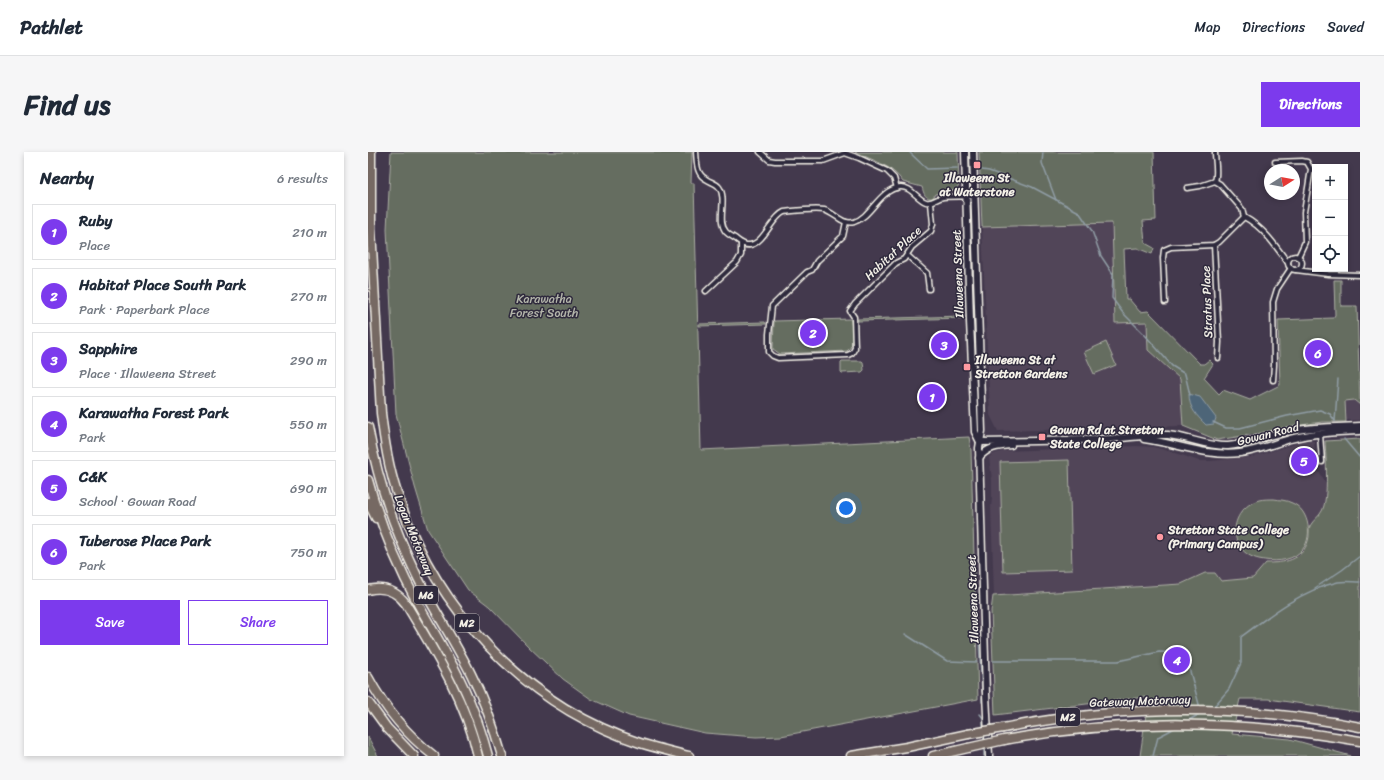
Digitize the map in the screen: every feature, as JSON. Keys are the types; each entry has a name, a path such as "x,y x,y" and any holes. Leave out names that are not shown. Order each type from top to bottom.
{"highway":[{"name":"M2","path":"370,152 372,243 381,413 384,440 396,489 412,533 422,554 452,603 479,637 503,661 538,690 575,714 614,733 639,742 689,756"},
{"name":"Logan Motorway","path":"368,426 380,480 396,530 424,591 476,685 502,756"},
{"name":"Logan Motorway","path":"368,480 381,522 408,586 462,685 475,715 488,756"},
{"path":"368,502 374,517 381,522"},
{"path":"368,590 377,588 392,591 406,604 442,664 454,688 471,730 478,756"},
{"path":"368,677 388,709 434,756"},
{"path":"368,702 387,728 414,756"},
{"name":"Gateway Motorway","path":"851,756 1076,716 1134,711 1190,710 1247,712 1318,720 1360,727"},
{"name":"Gateway Motorway","path":"933,756 1004,740 1071,730 1135,725 1198,724 1246,726 1292,730 1360,741"},
{"path":"876,756 898,751 907,747"}],"main road":[{"name":"Illaweena Street","path":"966,152 966,197 975,432 980,442"},
{"name":"Illaweena Street","path":"973,152 982,432 979,458 986,694 990,756"},
{"path":"968,239 975,235"},
{"path":"970,321 978,321"},
{"name":"Gowan Road","path":"980,442 1168,435 1183,437 1208,444 1226,446 1291,431 1320,427 1360,426"},
{"name":"Gowan Road","path":"1134,437 1170,443 1190,449 1234,454 1264,448 1303,436 1360,432"},
{"path":"979,458 996,447 1026,441"}],"street":[{"path":"696,152 699,173 703,178 714,183 719,188 722,195 722,225 726,232 741,243 750,245 757,242 773,224 779,214 784,212 822,210 846,222 855,222 887,192 897,188 903,187 913,191 925,202 931,203 943,197 974,196"},
{"path":"760,152 769,160 775,162 822,161 845,153 887,171 894,178 897,188"},
{"path":"1215,152 1217,176 1215,181"},
{"path":"1275,162 1302,161 1307,162 1312,169 1304,212 1305,242 1298,257"},
{"path":"1187,188 1200,186 1215,181 1220,184 1242,210 1244,217 1253,222 1281,251 1291,268 1312,272"},
{"name":"Habitat Place","path":"846,222 843,236 817,261 812,270 806,272 772,306 769,352 773,356 778,358 848,356 852,353 855,348 854,317 850,311 855,304 896,263 904,260 908,256 912,247 931,231 933,224 931,203"},
{"path":"1165,302 1164,250 1171,247 1214,245 1220,242 1244,217"},
{"path":"706,291 736,262 741,255 741,243"},
{"name":"Stratus Place","path":"1214,245 1219,342 1218,358"},
{"path":"1281,251 1292,257 1298,257"},
{"path":"908,256 927,273 929,289"},
{"path":"1288,263 1292,257"},
{"path":"1298,257 1301,263 1312,271"},
{"path":"1296,270 1301,266 1301,263"},
{"path":"1273,380 1273,302 1277,290 1291,268"},
{"path":"1314,272 1360,275"},
{"path":"1320,434 1322,462"}],"shaded area":[{"path":"1112,222 1115,323 1147,322 1148,350 1180,379 1183,426 998,431 990,415 982,227"},
{"path":"1354,400 1360,405 1360,420 1346,420 1345,401"},
{"name":"Stretton State College (Primary Campus)","path":"1305,441 1314,441 1316,467 1326,484 1329,566 1305,577 994,596 991,507 992,480 989,457 993,454 1003,451 1137,446 1153,447 1199,461 1210,461 1252,457"}],"green space":[{"name":"Karawatha Forest South","path":"391,152 692,152 691,183 694,183 701,450 969,437 971,450 978,699 781,736 756,737 705,733 629,716 591,699 563,679 489,606 468,590 428,530 396,414 387,229"},
{"path":"855,152 958,152 959,185 955,190 935,194 933,198 928,198 924,194 922,187 903,182 887,167"},
{"path":"979,152 1154,152 1156,220 1143,221 1145,243 1154,248 1152,254 1137,248 1124,249 1126,299 1129,299 1140,312 1148,311 1200,364 1204,364 1209,360 1213,364 1204,378 1219,394 1223,390 1250,400 1280,385 1278,320 1333,318 1335,315 1334,280 1341,280 1341,306 1357,306 1360,405 1354,400 1345,401 1346,422 1322,422 1217,440 1183,426 1180,379 1148,350 1147,322 1115,323 1112,223 982,227"},
{"path":"964,316 964,318 858,321 858,319"},
{"path":"851,319 852,341 850,348 847,351 780,354 773,349 774,321"},
{"path":"765,322 766,324 699,326 699,324"},
{"path":"1106,342 1116,365 1094,374 1084,352"},
{"path":"842,361 862,361 864,370 862,372 842,373"},
{"path":"1360,439 1360,712 1268,699 1240,699 1232,734 1290,739 1351,756 1140,756 1148,701 1145,697 995,715 991,611 993,596 1181,584 1205,573 1215,573 1221,581 1253,578 1266,563 1292,560 1305,548 1309,539 1310,526 1321,513 1326,497 1325,441"},
{"path":"1069,460 1072,570 1003,572 1000,462"},
{"path":"1274,499 1292,503 1303,512 1308,526 1308,533 1304,547 1296,555 1291,558 1270,561 1248,555 1236,540 1235,531 1236,521 1241,512 1248,505 1259,500"},
{"path":"368,737 378,756 368,756"}],"water":[{"path":"1189,394 1200,397 1216,418 1214,424 1206,425 1196,414 1190,403"}],"waterway":[{"path":"909,152 927,169 957,168"},
{"path":"1043,152 1042,163 1056,200"},
{"path":"982,170 989,171 1032,187 1079,212 1092,231 1101,256 1113,274 1112,298 1123,313 1145,335 1172,366 1185,374 1190,395"},
{"path":"1335,421 1338,379"},
{"path":"1213,422 1226,428 1240,428 1287,416 1320,410 1330,414 1335,421"},
{"path":"1344,439 1360,458"},
{"path":"1315,588 1360,556"},
{"path":"1210,708 1216,704 1229,689 1241,663 1241,637 1263,620 1299,597 1338,582 1360,582"},
{"path":"905,634 947,661 977,662"},
{"path":"979,642 982,692"},
{"path":"993,661 1118,661 1159,652 1185,653 1200,708"},
{"path":"982,697 982,702"},
{"path":"980,714 983,718 983,728"},
{"path":"1187,721 1200,714"},
{"path":"1153,756 1158,737 1175,728"},
{"path":"984,734 984,742"},
{"path":"984,748 984,756"}],"place":[{"name":"Illaweena St at Waterstone","path":"977,165"},
{"name":"Habitat Place South Park","path":"813,333"},
{"name":"Sapphire","path":"944,345"},
{"name":"Tuberose Place Park","path":"1318,353"},
{"name":"Illaweena St at Stretton Gardens","path":"967,367"},
{"name":"Ruby","path":"932,397"},
{"name":"Gowan Rd at Stretton State College","path":"1042,437"},
{"name":"C&K","path":"1304,461"},
{"name":"Stretton State College (Primary Campus)","path":"1160,537"},
{"name":"Karawatha Forest Park","path":"1177,660"}]}
